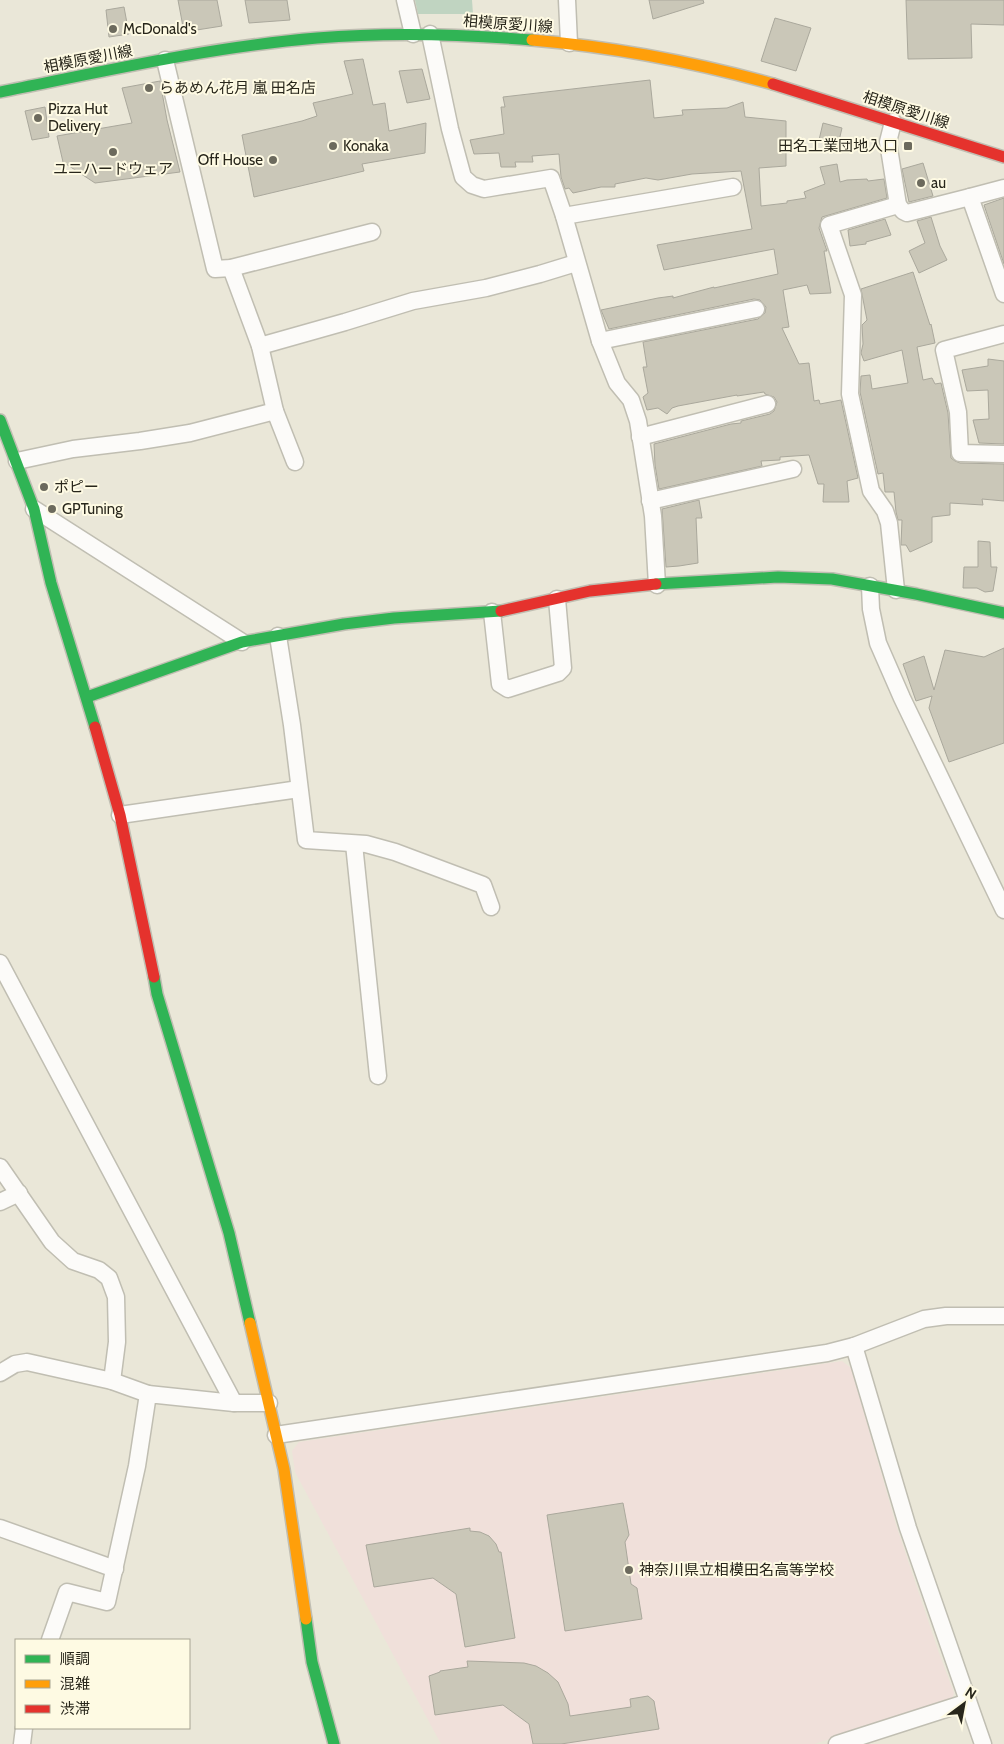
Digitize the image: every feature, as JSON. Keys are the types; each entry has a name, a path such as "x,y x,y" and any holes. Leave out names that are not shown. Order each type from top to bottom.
{"street":[{"path":"405,0 414,34"},
{"path":"567,0 569,43"},
{"path":"430,34 450,129 463,177 472,185 484,189 551,178 564,216 600,341 617,383 631,400 640,437 650,501 657,585"},
{"name":"相模原愛川線","path":"0,92 238,47 361,35 430,34 569,43 665,57 746,76 1004,157"},
{"path":"165,60 215,269 231,268 372,232"},
{"path":"893,122 888,142 898,205 902,211 907,213 1004,188"},
{"path":"564,216 733,187"},
{"path":"970,198 1004,294"},
{"path":"896,590 889,523 885,511 871,491 850,394 853,295 829,225 898,205"},
{"path":"260,346 413,302 486,288 576,263"},
{"path":"231,268 260,346 275,411 295,462"},
{"path":"600,341 756,309"},
{"path":"1004,334 944,350 958,412 960,453 1004,454"},
{"path":"640,437 767,404"},
{"path":"18,461 73,449 190,433 275,411"},
{"path":"0,420 18,461 34,509 51,583 87,696 120,815 158,994 229,1233 284,1469 312,1662 334,1744"},
{"path":"650,501 793,469"},
{"path":"34,509 242,642"},
{"path":"87,696 242,642 333,625 394,618 492,612 590,591 778,577 832,579 1004,612"},
{"path":"870,586 871,609 878,643 902,698 1004,910"},
{"path":"492,612 500,684 508,689 558,673 563,668 557,599"},
{"path":"278,636 306,840 366,844 395,852 484,885 491,906"},
{"path":"120,815 300,788"},
{"path":"354,844 378,1076"},
{"path":"0,963 106,1159 234,1403"},
{"path":"0,1167 52,1242 72,1261 99,1270 109,1278 116,1297 117,1342 112,1381"},
{"path":"0,1202 18,1193"},
{"path":"276,1435 827,1353 854,1346 924,1319 946,1316 1004,1316"},
{"path":"854,1346 908,1528 983,1744"},
{"path":"0,1373 15,1364 27,1362 112,1381 148,1394 234,1403 269,1404"},
{"path":"50,1639 68,1592 107,1602 137,1466 148,1394"},
{"path":"0,1528 114,1569"},
{"path":"837,1744 968,1702"},
{"path":"22,1744 24,1729"}],"shaded area":[{"name":"神奈川県立相模田名高等学校","path":"842,1361 851,1368 897,1528 954,1693 952,1700 814,1744 441,1744 295,1472 292,1451 299,1442"}],"green space":[{"path":"415,0 472,0 473,14 418,14"}],"building":[{"path":"178,0 217,0 222,26 184,32"},
{"path":"245,0 287,0 290,20 249,23"},
{"path":"649,0 703,0 704,3 653,19"},
{"path":"906,0 1004,0 1004,25 971,24 972,58 908,59"},
{"path":"124,7 129,34 109,37 106,10"},
{"path":"775,18 811,28 796,71 761,61"},
{"path":"363,59 373,105 385,103 389,131 426,123 425,153 362,164 364,171 254,197 242,135 317,116 313,103 353,94 344,61"},
{"path":"422,69 430,99 407,103 399,71"},
{"path":"650,80 654,118 683,115 682,110 727,108 743,102 745,117 786,121 786,166 759,168 761,206 787,203 787,201 806,198 804,192 825,184 820,167 837,164 840,182 847,180 867,179 868,181 884,179 887,198 822,217 819,228 827,251 824,251 831,293 810,294 807,285 783,290 789,327 782,328 799,364 809,363 814,401 819,400 820,404 841,400 858,478 847,481 849,502 823,502 824,484 818,484 809,455 780,457 780,460 761,461 762,466 659,489 654,444 770,414 774,411 777,402 774,397 764,392 678,406 672,408 667,414 658,408 647,410 643,397 648,393 643,367 647,367 643,342 758,319 765,313 766,307 760,300 754,299 609,329 601,310 658,298 673,296 673,298 714,287 778,274 774,249 664,270 657,245 752,229 741,171 692,174 658,180 646,178 615,184 615,187 601,187 573,193 569,188 565,189 561,177 559,154 532,156 533,162 515,162 516,167 501,167 499,153 474,154 470,140 504,134 501,107 505,107 503,97"},
{"path":"160,81 167,120 180,172 95,183 63,162 57,136 132,123 122,88"},
{"path":"45,107 49,137 32,140 25,111"},
{"path":"823,123 842,128 838,145 819,140"},
{"path":"923,163 933,196 909,202 902,169"},
{"path":"1004,198 1004,264 984,205"},
{"path":"931,217 940,246 947,260 919,273 909,251 925,243 917,221"},
{"path":"885,219 891,235 866,242 866,244 850,246 848,230"},
{"path":"913,272 931,324 935,343 917,347 923,380 932,378 935,384 941,383 948,413 951,458 960,463 1004,464 1004,501 982,499 983,505 950,503 950,515 932,517 932,542 910,552 906,545 901,545 902,520 898,520 894,492 885,492 883,473 878,474 860,392 861,376 870,375 872,389 908,383 902,350 864,361 861,353 863,344 862,325 867,320 861,289"},
{"path":"988,359 1004,361 1004,444 979,443 973,420 989,419 988,390 967,391 962,370 988,366"},
{"path":"699,500 702,518 696,518 698,563 666,567 662,509"},
{"path":"978,541 990,542 991,567 997,567 993,591 985,592 977,588 963,588 964,567 978,567"},
{"path":"1004,648 1004,743 949,762 929,708 932,696 916,701 903,664 924,656 934,690 945,650 984,657"},
{"path":"623,1503 629,1535 625,1542 631,1584 637,1588 642,1619 565,1631 547,1515"},
{"path":"470,1528 470,1531 480,1532 489,1536 496,1544 499,1552 501,1552 515,1638 465,1647 456,1594 433,1578 374,1587 366,1545"},
{"path":"467,1661 524,1663 536,1666 558,1682 568,1704 570,1716 631,1707 630,1699 648,1696 654,1701 659,1729 561,1744 533,1744 529,1724 503,1705 435,1715 429,1676 440,1671 468,1667"}],"traffic: fast":[{"path":"0,92 118,68 237,47 317,38 424,34 532,40"},
{"path":"0,420 34,509 51,583 95,727"},
{"path":"656,584 778,577 832,579 916,594 1004,613"},
{"path":"87,697 242,642 344,624 394,618 501,611"},
{"path":"154,977 157,994 229,1233 250,1323"},
{"path":"306,1619 312,1662 334,1744"}],"traffic: slow":[{"path":"532,40 654,56 773,84"},
{"path":"250,1323 284,1469 306,1619"}],"traffic: jam":[{"path":"773,84 1004,157"},
{"path":"501,611 590,591 656,584"},
{"path":"95,727 120,815 154,977"}],"place":[{"name":"McDonald's","path":"113,29"},
{"name":"らあめん花月 嵐 田名店","path":"149,88"},
{"name":"Pizza Hut Delivery","path":"38,118"},
{"name":"Konaka","path":"333,146"},
{"name":"田名工業団地入口","path":"908,146"},
{"name":"ユニハードウェア","path":"113,152"},
{"name":"Off House","path":"273,160"},
{"name":"au","path":"921,183"},
{"name":"ポピー","path":"44,487"},
{"name":"GPTuning","path":"52,509"},
{"name":"神奈川県立相模田名高等学校","path":"629,1570"}]}
